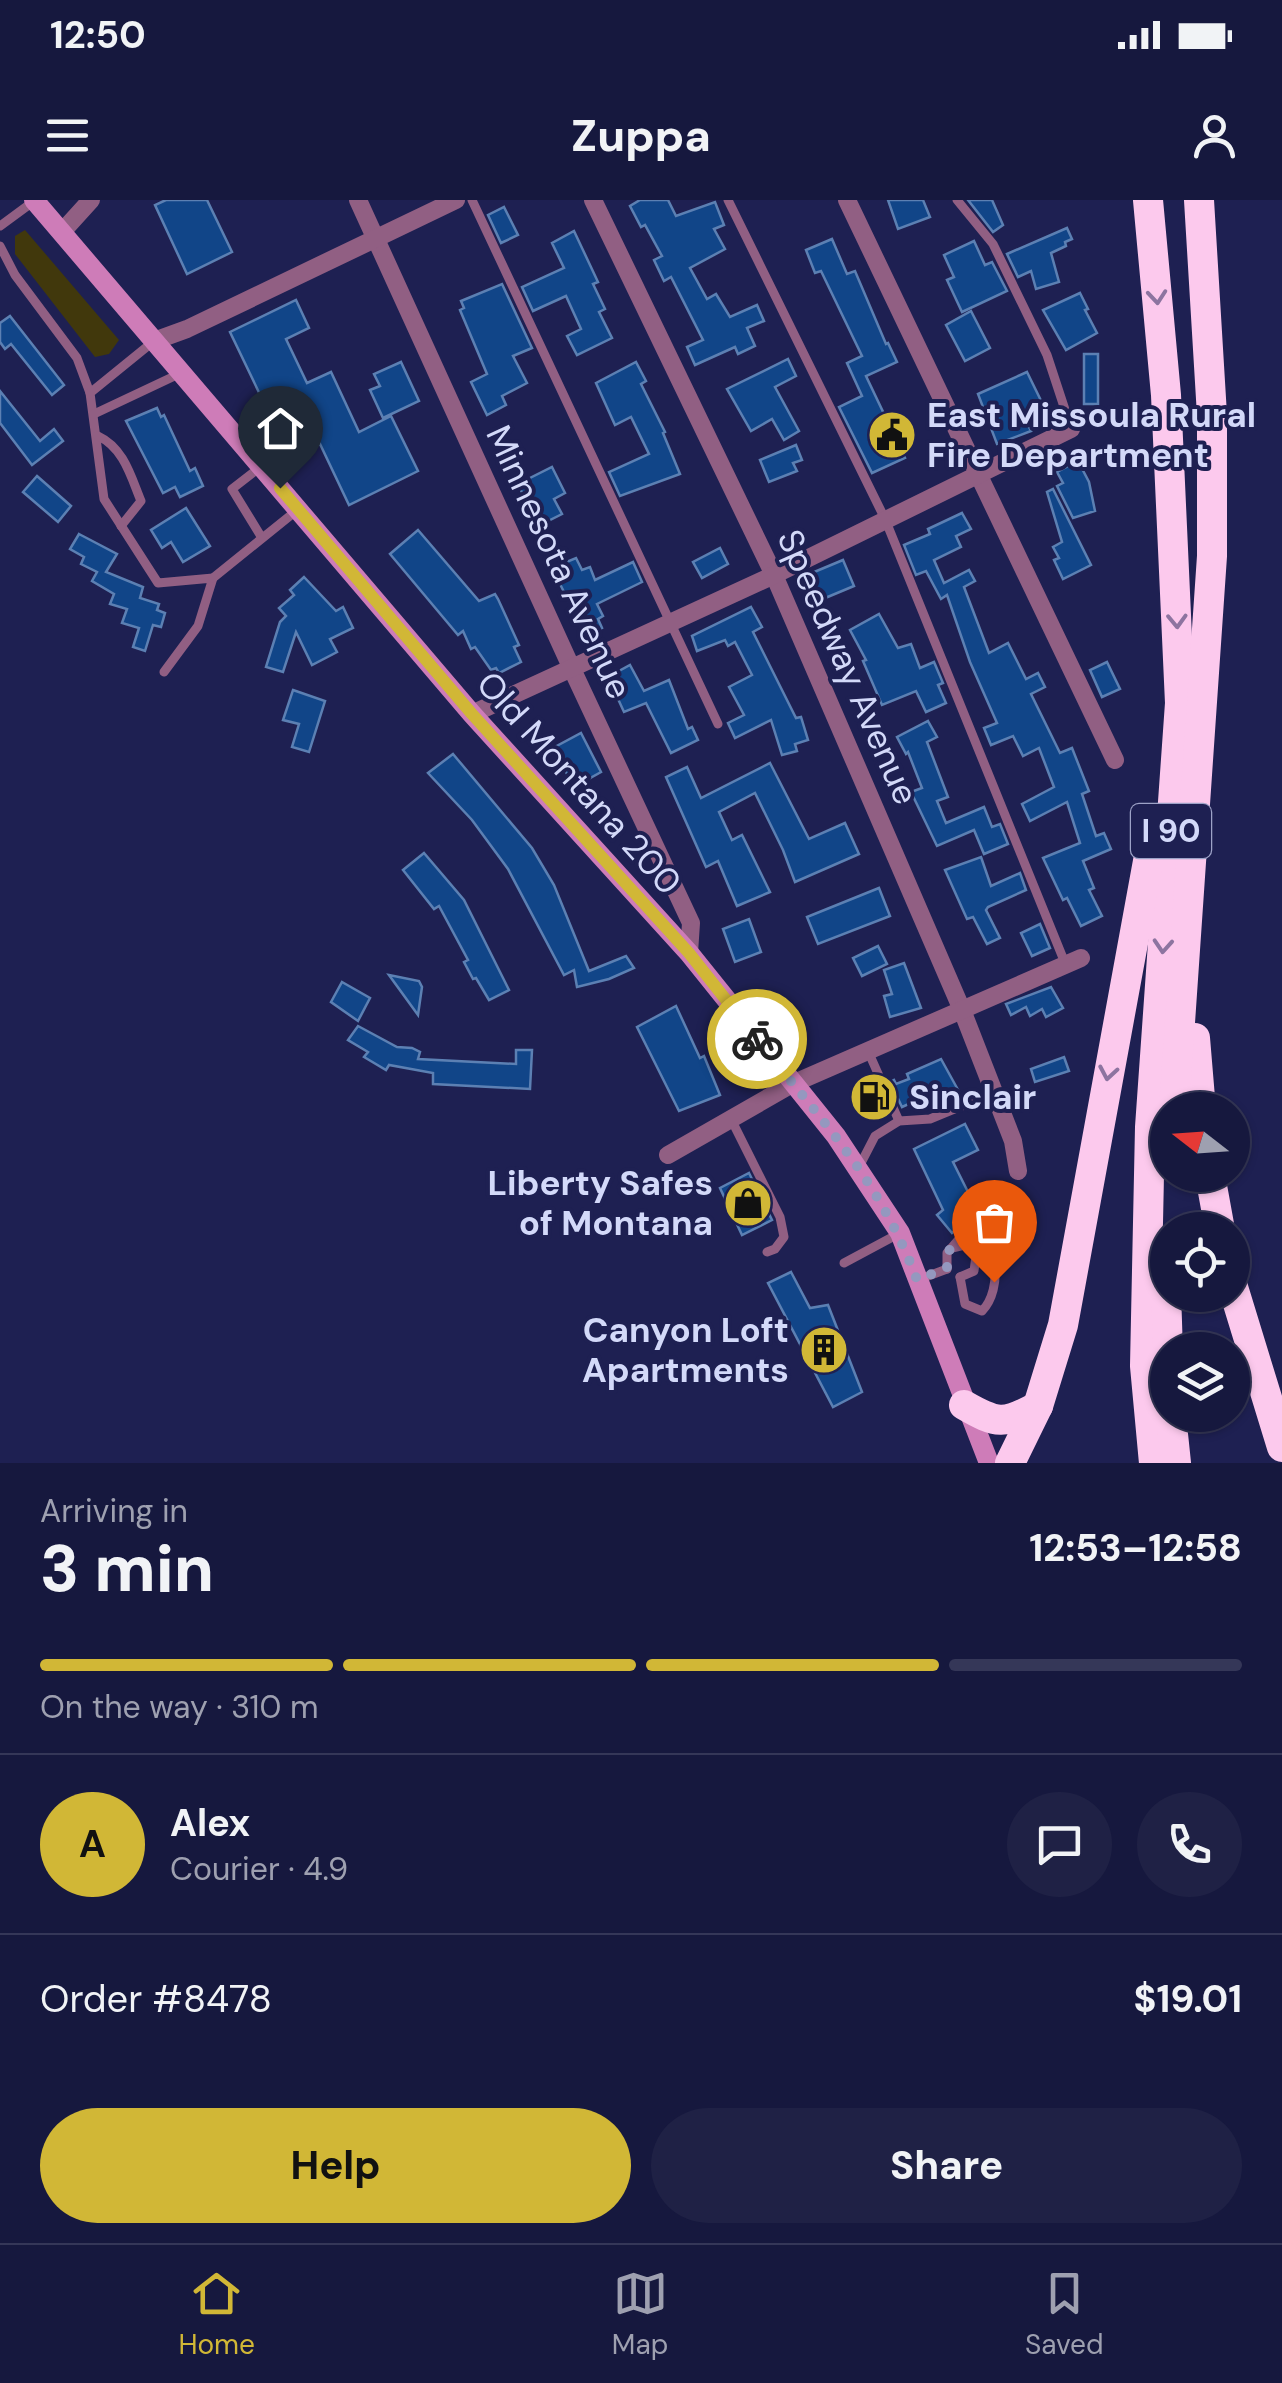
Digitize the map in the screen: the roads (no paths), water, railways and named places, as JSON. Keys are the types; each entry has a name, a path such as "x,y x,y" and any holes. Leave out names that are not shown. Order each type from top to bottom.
{"highway":[{"name":"I 90","path":"1148,200 1192,713 1175,1092"},
{"name":"I 90","path":"1154,1463 1145,1366 1150,1127 1212,556 1212,415 1199,200"},
{"path":"1192,713 1195,1045 1199,1092"},
{"path":"1010,1463 1038,1406 1063,1324 1132,938 1192,713"},
{"path":"1167,1332 1169,1192"},
{"path":"1240,1312 1282,1446"},
{"path":"964,1405 990,1420 1012,1421 1038,1406"},
{"path":"1173,1432 1176,1463"}],"main road":[{"name":"Old Montana 200","path":"34,200 472,714 689,953 859,1168 900,1233 988,1463"}],"street":[{"path":"62,232 91,200"},
{"name":"Minnesota Avenue","path":"358,200 691,923 689,953"},
{"path":"154,341 456,200"},
{"name":"Speedway Avenue","path":"593,200 774,575 996,1092 1013,1141 1018,1171"},
{"path":"847,200 1115,760"},
{"path":"472,714 774,575 1071,429"},
{"path":"668,1155 792,1084 1073,960"}],"lane":[{"path":"0,226 34,200"},
{"path":"472,200 718,724"},
{"path":"728,200 885,520 1073,960"},
{"path":"957,200 993,244 1047,355 1071,429"},
{"path":"0,246 16,275 77,358 94,414 104,500 120,526 158,582 213,578"},
{"path":"90,393 154,341"},
{"path":"94,414 181,372"},
{"path":"98,436 110,442 123,458 141,501 120,526"},
{"path":"261,466 232,490 262,538"},
{"path":"164,672 198,626 213,578 298,510"},
{"path":"868,1051 898,1121"},
{"path":"859,1168 874,1136 898,1121 930,1119 996,1092"},
{"path":"731,1119 780,1216 784,1238 767,1252"},
{"path":"844,1264 900,1233"},
{"path":"968,1236 994,1255 994,1282 988,1305 982,1311 965,1304 960,1277 947,1268 945,1258 960,1238 968,1236"},
{"path":"950,1249 965,1245 976,1256 974,1271 960,1277"},
{"path":"917,1280 947,1268"}],"place":[{"name":"East Missoula Rural Fire Department","path":"892,435"},
{"name":"Sinclair","path":"874,1097"},
{"name":"Liberty Safes of Montana","path":"748,1203"},
{"name":"Canyon Loft Apartments","path":"824,1350"}]}
